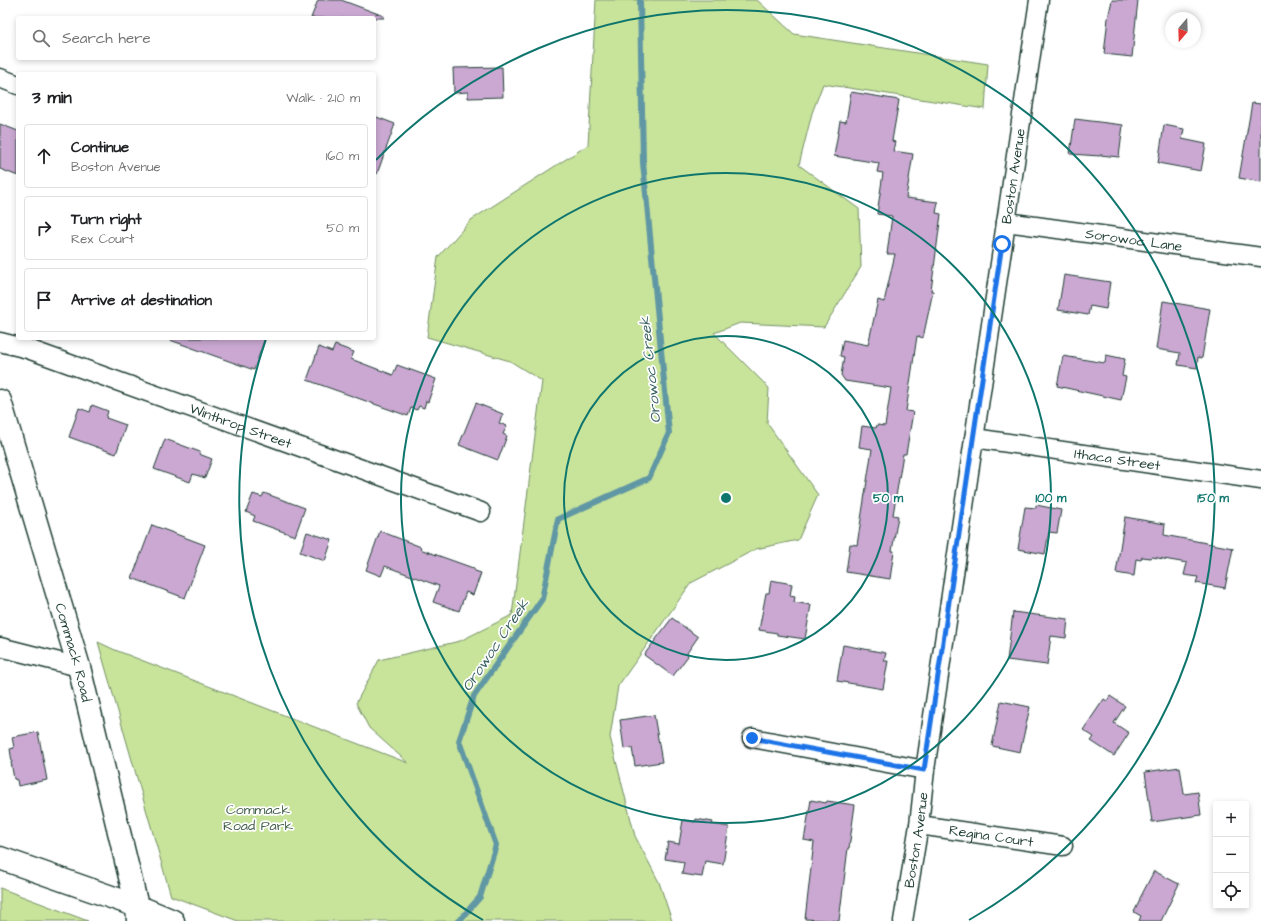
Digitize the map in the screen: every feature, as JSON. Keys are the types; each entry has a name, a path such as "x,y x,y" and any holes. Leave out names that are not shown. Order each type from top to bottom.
{"street":[{"name":"Boston Avenue","path":"903,921 919,825 924,770 1038,0"},
{"path":"0,78 16,84"},
{"name":"Sorowoc Lane","path":"1006,222 1261,257"},
{"name":"Winthrop Street","path":"0,342 28,349 481,512"},
{"name":"Commack Road","path":"0,401 79,667 140,916"},
{"name":"Ithaca Street","path":"974,438 1261,480"},
{"path":"0,647 79,667"},
{"path":"752,738 924,770"},
{"name":"Regina Court","path":"919,825 1063,846"},
{"path":"0,858 140,916 173,921"}],"green space":[{"name":"Commack Road Park","path":"596,0 757,0 794,34 988,64 985,109 823,84 812,113 799,165 859,209 861,267 824,327 740,323 714,333 769,388 767,423 818,495 798,540 756,549 691,583 618,686 610,737 635,836 659,882 672,921 238,921 171,896 98,642 115,650 408,763 369,728 356,703 379,660 460,641 512,615 542,381 510,361 427,337 438,257 471,220 588,145"},
{"path":"0,888 88,921 0,921"}],"building":[{"path":"318,0 341,0 384,16 384,18 376,18 376,16 312,16"},
{"path":"1112,0 1138,0 1132,57 1104,54 1108,18"},
{"path":"502,67 503,97 468,98 468,92 454,93 453,68"},
{"path":"851,92 899,100 892,141 895,142 893,151 913,154 906,198 938,202 936,213 941,214 931,291 933,291 923,338 917,336 906,411 913,412 906,454 903,454 893,515 898,516 892,551 894,551 890,579 846,572 850,544 857,545 872,449 859,447 862,426 876,428 877,425 885,426 891,388 845,381 841,375 844,357 840,356 843,340 868,345 878,300 884,302 895,254 887,254 892,216 877,214 883,173 877,172 879,163 834,156 840,121 846,122"},
{"path":"1252,103 1261,104 1261,182 1239,178"},
{"path":"376,117 395,124 376,174"},
{"path":"1075,119 1123,125 1119,157 1070,154"},
{"path":"0,124 16,130 16,175 0,169"},
{"path":"1164,125 1184,129 1182,139 1206,144 1201,171 1158,163"},
{"path":"1064,275 1110,282 1106,309 1090,306 1088,315 1058,310"},
{"path":"1163,301 1210,309 1202,358 1198,357 1197,368 1178,365 1180,353 1156,349"},
{"path":"170,340 264,340 254,370"},
{"path":"335,345 354,352 351,359 393,375 397,365 436,379 428,402 426,401 424,408 419,406 417,410 411,408 408,416 307,380 319,347 332,352"},
{"path":"1106,355 1125,359 1122,376 1126,377 1121,400 1057,386 1063,356 1105,363"},
{"path":"476,403 503,414 499,423 507,426 503,434 507,436 498,460 459,445"},
{"path":"92,405 108,411 106,418 126,425 116,454 69,437 79,408 90,412"},
{"path":"165,439 200,452 199,454 212,459 205,478 193,474 190,482 154,469"},
{"path":"264,493 305,508 295,536 253,521 255,516 246,512 253,494 262,497"},
{"path":"1036,505 1061,510 1057,533 1049,532 1045,554 1018,549 1025,507 1036,508"},
{"path":"1125,517 1165,524 1164,535 1233,548 1225,588 1196,583 1198,577 1184,575 1187,563 1152,557 1142,557 1141,560 1136,559 1134,576 1116,573"},
{"path":"152,525 205,545 185,598 132,578"},
{"path":"380,531 421,547 420,549 473,568 475,571 481,573 473,595 466,592 459,611 433,602 439,586 385,566 381,576 366,570"},
{"path":"307,532 332,540 325,561 300,552"},
{"path":"771,580 792,584 790,596 795,597 794,602 811,605 805,639 777,635 777,633 759,630 766,593 769,593"},
{"path":"1013,612 1068,619 1066,638 1051,636 1047,665 1007,660"},
{"path":"672,618 698,637 687,653 688,656 673,676 644,655"},
{"path":"843,645 886,653 884,661 888,661 883,689 837,681"},
{"path":"1110,696 1125,706 1114,723 1129,733 1114,756 1091,741 1094,737 1083,730 1104,699 1107,701"},
{"path":"1001,701 1030,707 1020,752 992,746"},
{"path":"654,715 662,762 635,766 632,748 624,749 620,720"},
{"path":"38,732 47,780 18,786 17,780 14,779 11,762 10,749 14,748 12,737"},
{"path":"1180,767 1184,794 1198,792 1201,815 1152,822 1145,772"},
{"path":"811,800 826,803 827,801 855,805 839,921 805,919 814,842 804,840"},
{"path":"696,819 729,827 723,864 705,861 702,877 682,874 684,862 665,859 668,842 679,844 683,820 695,822"},
{"path":"1154,871 1179,884 1161,921 1139,921 1141,916 1134,912"}],"waterway":[{"name":"Orowoc Creek","path":"459,921 480,897 496,845 459,741 474,696 542,599 558,519 649,478 669,433 643,163 640,0"}],"route":[{"path":"752,738 924,770 1002,244"}]}
